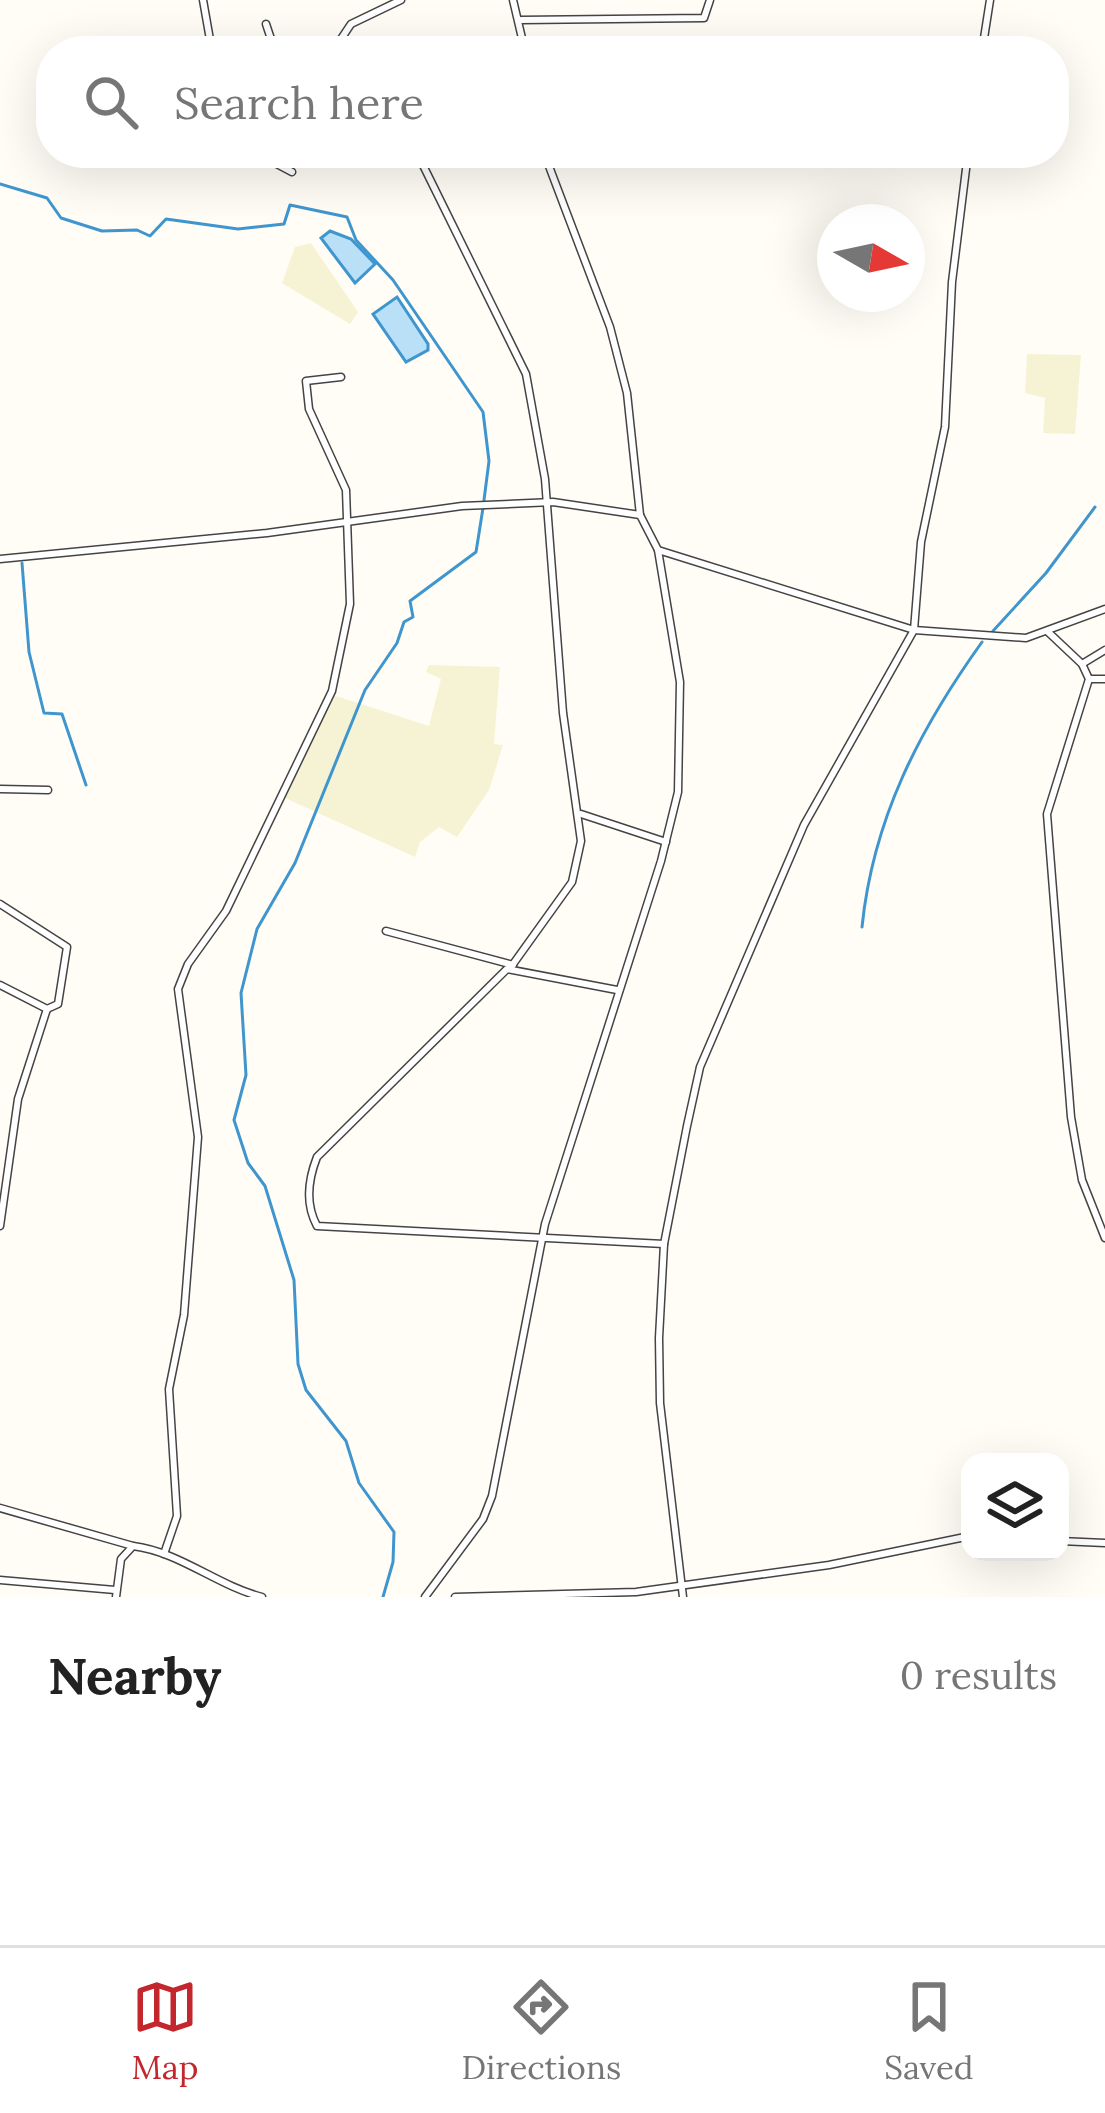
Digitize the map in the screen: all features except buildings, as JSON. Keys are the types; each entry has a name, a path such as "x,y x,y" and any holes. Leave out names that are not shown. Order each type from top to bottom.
{"street":[{"path":"203,0 209,36"},
{"path":"345,36 351,24 401,0"},
{"path":"513,0 523,36"},
{"path":"520,20 704,17 710,0"},
{"path":"984,36 990,0"},
{"path":"266,24 270,36"},
{"path":"284,168 292,172"},
{"path":"424,168 526,374 541,441 562,713 581,814 572,882 512,966 450,1019 317,1157 309,1190 311,1215 317,1226 541,1239 561,1235 664,1244"},
{"path":"425,1597 483,1519 492,1496 541,1239 678,792 680,682 658,550 640,515 628,393 610,327 550,168"},
{"path":"683,1597 659,1403 664,1244 696,1082 729,994 805,825 914,630 921,542 945,428 952,282 966,168"},
{"path":"164,1554 177,1516 170,1389 184,1316 198,1137 178,989 188,964 226,911 332,691 350,604 350,522 344,485 308,409 306,381 341,377"},
{"path":"0,559 462,506 546,503 640,515"},
{"path":"658,550 914,630 1025,638 1105,609"},
{"path":"1046,631 1082,664 1089,679 1047,814 1071,1117 1082,1180 1105,1238"},
{"path":"1082,664 1105,650"},
{"path":"1089,679 1105,680"},
{"path":"0,788 49,790"},
{"path":"581,814 666,842"},
{"path":"0,904 67,947 58,1004 47,1009 18,1099 0,1226"},
{"path":"386,932 619,990"},
{"path":"0,985 47,1009"},
{"path":"0,1508 164,1554 220,1584 262,1597"},
{"path":"454,1597 616,1594 829,1565 961,1538"},
{"path":"1069,1541 1105,1543"},
{"path":"0,1580 116,1593 121,1559 133,1546"}],"shaded area":[{"path":"311,243 358,312 350,324 282,283 295,247"},
{"path":"1027,354 1081,355 1075,434 1043,433 1045,398 1025,393"},
{"path":"429,665 500,667 494,744 503,745 489,790 457,837 439,827 420,842 415,857 285,798 333,695 429,726 441,679 426,672"}],"water":[{"path":"330,231 351,239 375,264 355,283 321,238"},
{"path":"397,297 428,344 428,350 406,362 373,314"}],"waterway":[{"path":"0,184 47,198 61,218 102,231 137,230 150,236 166,219 238,229 284,224 290,205 347,217 356,240 393,280 483,412 489,461 484,500"},
{"path":"993,631 1046,573 1095,507"},
{"path":"383,1597 393,1562 394,1532 359,1483 346,1441 306,1390 298,1364 294,1280 265,1186 248,1163 234,1120 246,1075 241,993 257,929 295,863 365,690 397,643 404,622 413,617 410,601 476,552 483,508"},
{"path":"22,563 29,652 44,713 62,714 86,785"},
{"path":"862,927 877,849 902,777 938,708 982,642"}]}
